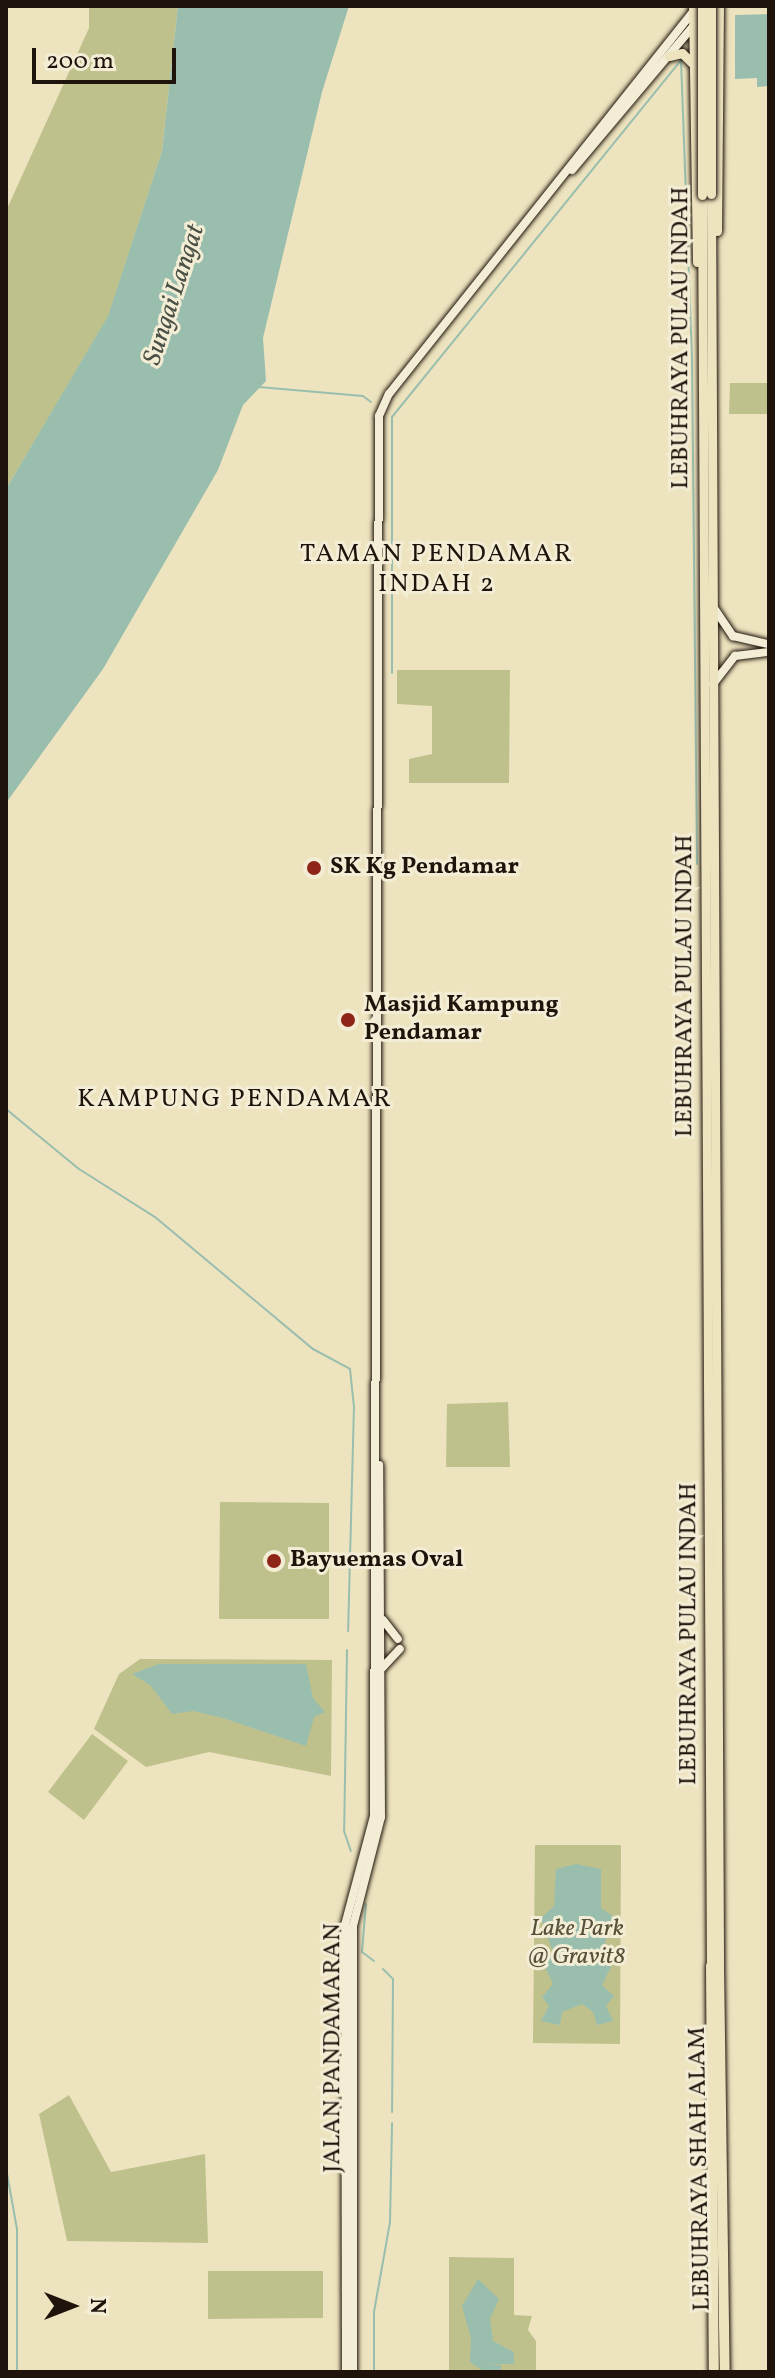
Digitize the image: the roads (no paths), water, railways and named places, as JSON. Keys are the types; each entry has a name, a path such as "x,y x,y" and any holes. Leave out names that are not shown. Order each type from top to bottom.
{"highway":[{"name":"LEBUHRAYA SHAH ALAM","path":"715,1966 725,2372"},
{"name":"LEBUHRAYA SHAH ALAM","path":"714,2372 715,1966"},
{"path":"721,2253 732,2372"}],"main road":[{"name":"JALAN PANDAMARAN","path":"346,2372 345,1925 374,1816 379,416 389,394 697,9 710,6"},
{"name":"LEBUHRAYA PULAU INDAH","path":"710,6 702,289 715,1966"},
{"path":"711,296 722,6"},
{"path":"719,60 722,6"},
{"name":"LEBUHRAYA PULAU INDAH","path":"697,9 711,296 715,1966"},
{"path":"697,9 693,67 696,260 702,289"},
{"path":"697,9 719,32"},
{"name":"JALAN PANDAMARAN","path":"552,191 694,25"},
{"path":"669,56 685,54 693,67"},
{"path":"693,91 695,76 709,69 716,73 719,92"},
{"path":"713,608 733,636 769,644"},
{"path":"713,684 735,656 769,652"},
{"name":"JALAN PANDAMARAN","path":"353,2372 353,1926 381,1817 376,1392"},
{"path":"381,1616 398,1639"},
{"path":"381,1670 400,1649"}],"water":[{"name":"Sungai Langat","path":"178,6 349,6 322,92 263,338 266,381 243,405 218,470 103,669 6,803 6,489 108,316 162,151"},
{"path":"769,14 769,86 757,87 757,78 735,79 735,15"},
{"path":"159,1664 306,1664 313,1698 325,1712 314,1717 306,1746 223,1718 193,1711 172,1714 150,1685 132,1674"},
{"path":"576,1864 601,1869 601,1908 614,1917 602,1951 614,1961 602,1985 614,1996 606,2006 613,2021 597,2025 593,2012 582,2004 562,2012 560,2025 541,2021 549,2006 542,1997 553,1984 542,1960 553,1952 541,1918 554,1906 556,1869"},
{"path":"478,2279 499,2299 490,2319 493,2341 514,2352 514,2364 485,2364 501,2365 501,2372 485,2372 470,2362 471,2338 462,2306"}],"waterway":[{"path":"392,673 392,417 681,60 692,358 697,864"},
{"path":"259,387 363,396 371,402"},
{"path":"6,1109 79,1169 155,1217 313,1349 350,1369 354,1406 348,1631"},
{"path":"347,1650 344,1831 351,1851"},
{"path":"366,1904 362,1952 374,1961"},
{"path":"383,1969 393,1979 392,2112"},
{"path":"374,2372 374,2312 390,2222 392,2123"},
{"path":"6,2168 17,2229 17,2372"}],"place":[{"name":"SK Kg Pendamar","path":"314,868"},
{"name":"Masjid Kampung Pendamar","path":"348,1020"},
{"name":"Bayuemas Oval","path":"274,1561"}],"district":[{"name":"TAMAN PENDAMAR INDAH 2","path":"437,570"},
{"name":"KAMPUNG PENDAMAR","path":"235,1100"}],"park label":[{"name":"Lake Park @ Gravit8","path":"577,1944"}]}
